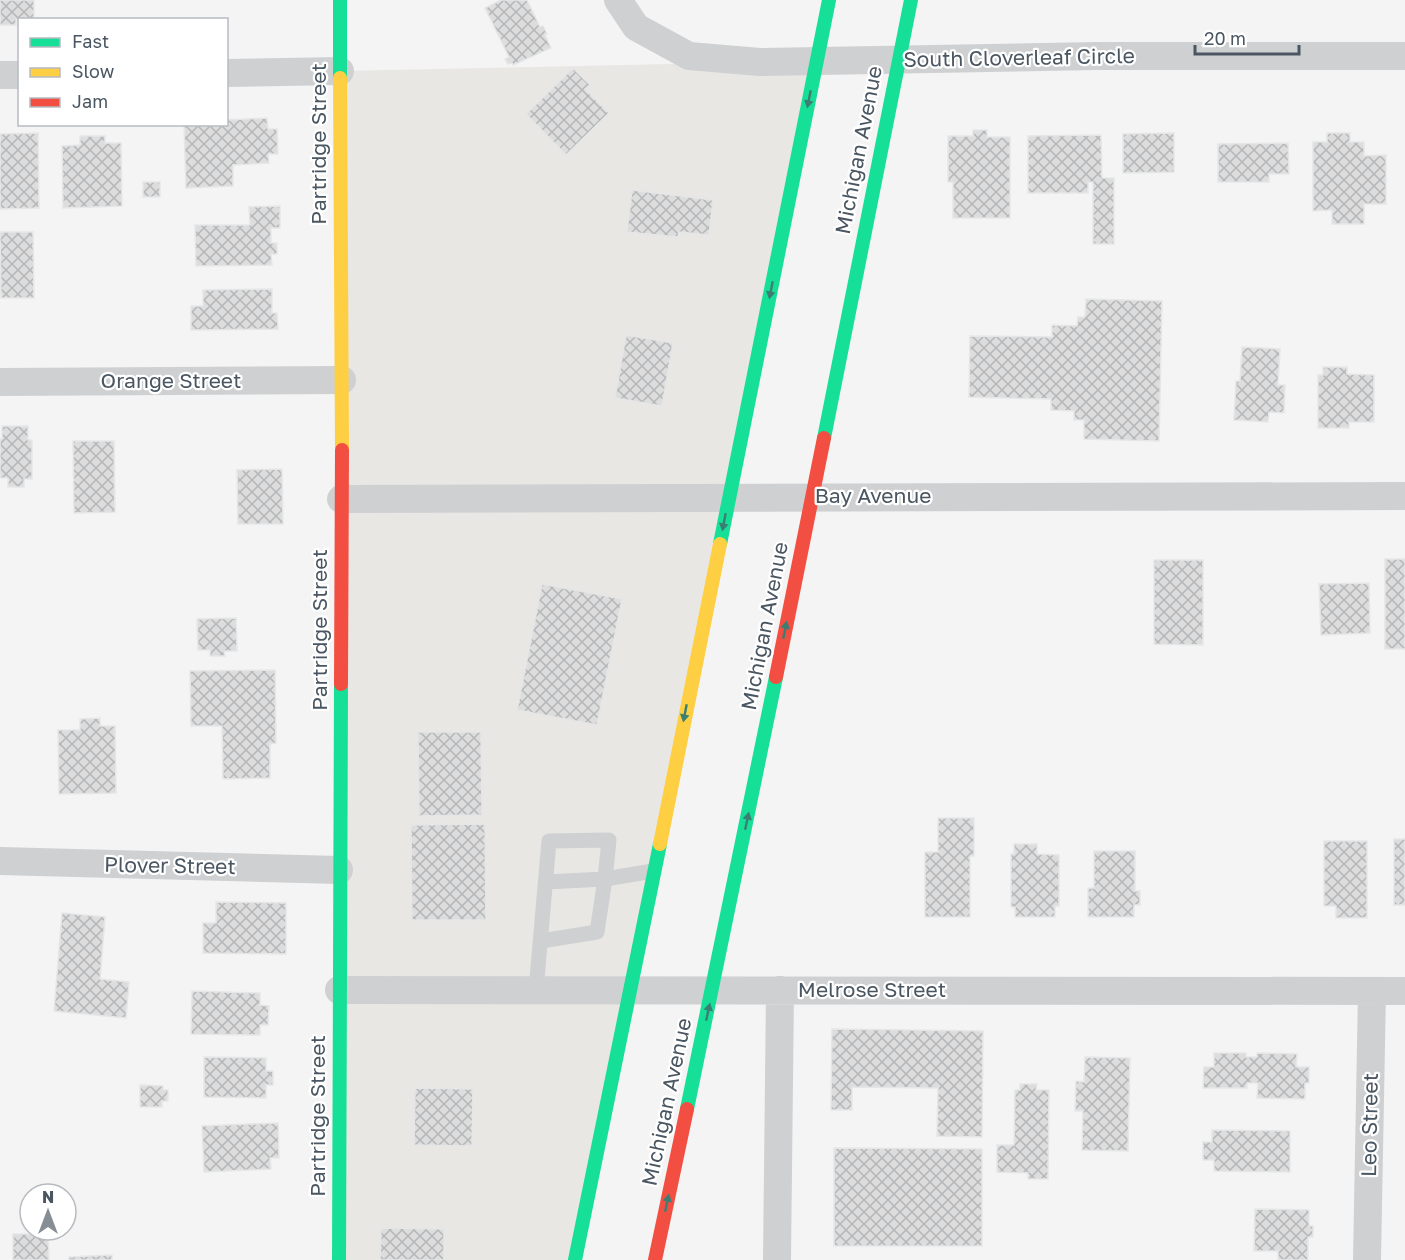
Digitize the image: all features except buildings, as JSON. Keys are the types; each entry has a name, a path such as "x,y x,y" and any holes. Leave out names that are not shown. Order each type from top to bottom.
{"main road":[{"name":"Partridge Street","path":"339,1260 342,380 340,0"},
{"path":"575,1260 829,0"},
{"name":"Michigan Avenue","path":"655,1260 712,990 911,0"}],"street":[{"name":"South Cloverleaf Circle","path":"618,0 636,27 689,56 760,62 1096,56 1405,56"},
{"path":"228,73 340,71"},
{"path":"0,75 18,75"},
{"name":"Orange Street","path":"0,382 342,380"},
{"name":"Bay Avenue","path":"341,499 1405,496"},
{"name":"Plover Street","path":"0,861 339,870"},
{"name":"Melrose Street","path":"339,990 1405,991"},
{"path":"777,1260 780,990"},
{"name":"Leo Street","path":"1367,1260 1372,991"}],"lane":[{"path":"536,990 549,841 609,840 597,932 541,941"},
{"path":"546,882 605,879 653,871"}],"shaded area":[{"path":"816,61 574,1260 342,1260 340,71"}],"traffic: fast":[{"path":"340,0 340,78"},
{"path":"720,544 829,0"},
{"path":"824,438 911,0"},
{"path":"687,1109 776,677"},
{"path":"339,1260 341,684"},
{"path":"575,1260 660,844"}],"traffic: slow":[{"path":"340,78 342,450"},
{"path":"660,844 720,544"}],"traffic: jam":[{"path":"776,677 824,438"},
{"path":"341,684 342,450"},
{"path":"655,1260 687,1109"}]}
